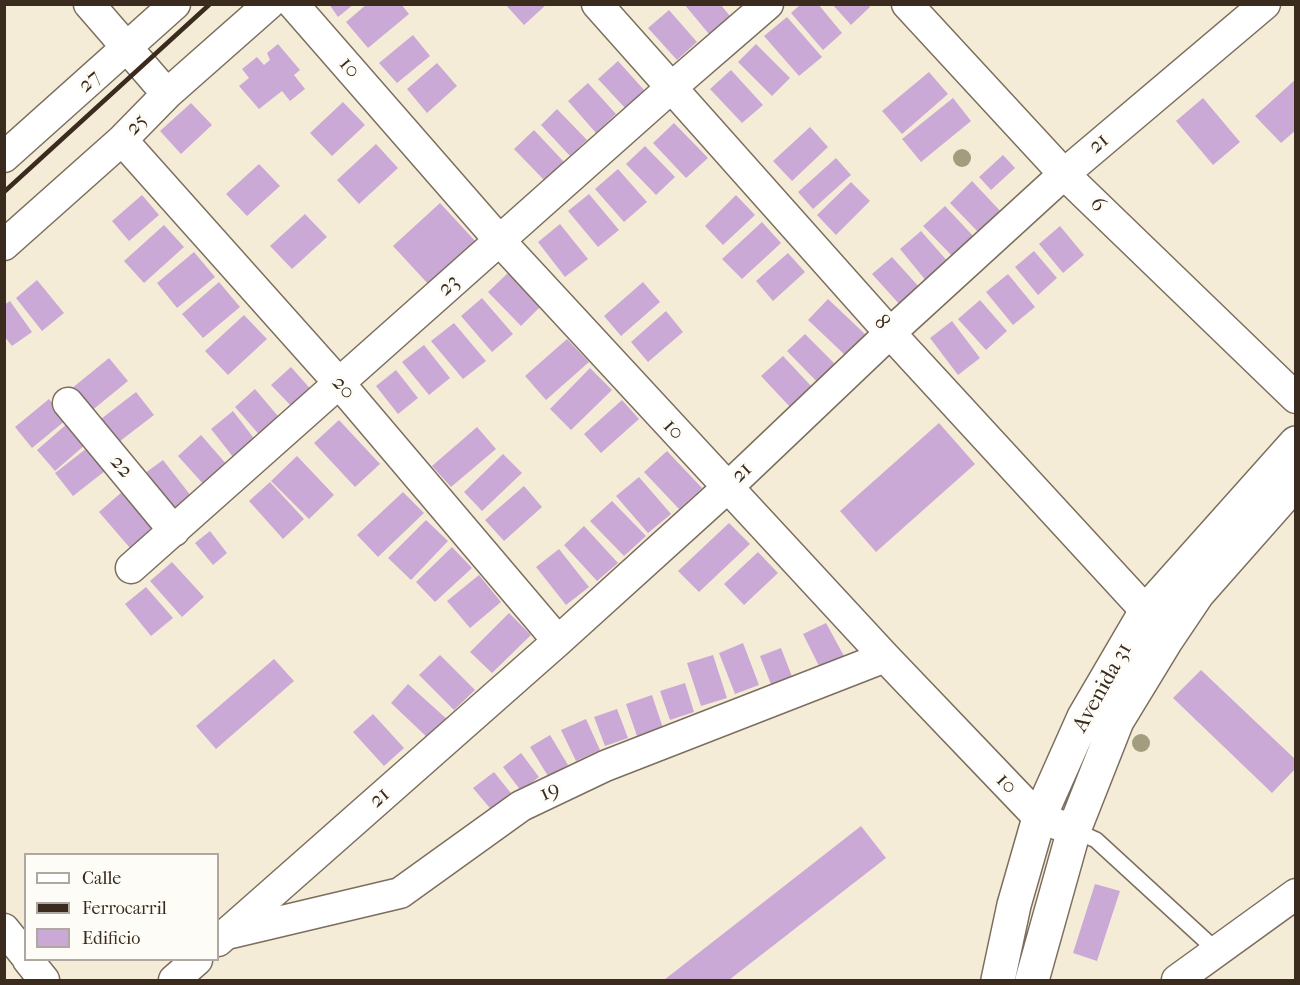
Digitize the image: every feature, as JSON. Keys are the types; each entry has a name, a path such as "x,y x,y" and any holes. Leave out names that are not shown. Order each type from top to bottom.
{"street":[{"path":"89,4 167,94"},
{"name":"27","path":"4,157 175,4"},
{"name":"25","path":"4,245 122,141 167,94 269,4"},
{"name":"10","path":"294,4 500,241 885,657 1039,818 1074,830"},
{"name":"8","path":"597,4 890,333 1146,611 1167,639"},
{"name":"23","path":"130,568 768,4"},
{"name":"6","path":"907,4 1064,174 1296,398"},
{"name":"21","path":"221,937 558,641 727,488 890,333 1064,174 1265,4"},
{"name":"20","path":"122,141 339,383 558,641"},
{"name":"22","path":"68,404 174,531"},
{"name":"Avenida 31","path":"998,981 1014,905 1039,818 1084,717 1146,611 1296,443"},
{"name":"Avenida 31","path":"1032,981 1074,830 1117,721 1198,593 1296,482"},
{"name":"19","path":"221,937 400,893 521,806 605,766 885,657"},
{"path":"1177,981 1296,894"},
{"path":"4,929 24,954"},
{"path":"29,961 44,981"},
{"path":"174,981 196,961"}],"lane":[{"path":"1074,830 1096,840 1217,951"}],"building":[{"path":"329,4 354,4 338,17"},
{"path":"367,4 401,4 409,14 368,48 346,22"},
{"path":"505,4 547,4 524,25"},
{"path":"684,4 720,4 730,16 709,34"},
{"path":"801,4 818,4 842,33 823,50 791,13"},
{"path":"832,4 868,4 870,7 851,25"},
{"path":"669,10 697,42 677,60 648,28"},
{"path":"787,17 822,57 799,76 764,36"},
{"path":"413,35 430,56 397,83 379,63"},
{"path":"278,44 300,70 294,75 305,89 290,101 282,91 259,109 239,86 249,78 242,69 257,57 264,65 270,60 267,53"},
{"path":"756,44 790,78 772,96 738,62"},
{"path":"618,61 645,91 626,109 598,79"},
{"path":"437,63 457,86 427,113 407,89"},
{"path":"731,70 763,105 742,123 710,89"},
{"path":"929,72 948,94 902,134 882,111"},
{"path":"1296,79 1296,130 1281,143 1255,116"},
{"path":"588,83 616,114 596,133 568,101"},
{"path":"953,98 971,121 921,162 902,139"},
{"path":"1203,98 1240,142 1213,165 1176,121"},
{"path":"343,102 365,125 332,156 310,133"},
{"path":"191,103 212,125 181,154 160,131"},
{"path":"557,109 587,140 570,156 541,125"},
{"path":"674,123 708,158 686,178 653,143"},
{"path":"810,127 828,147 792,181 773,161"},
{"path":"534,130 564,162 544,180 514,149"},
{"path":"376,144 398,168 359,204 337,180"},
{"path":"645,146 675,177 656,195 626,164"},
{"path":"1003,155 1015,168 991,190 979,177"},
{"path":"836,158 851,175 813,209 798,192"},
{"path":"259,164 280,186 247,216 226,194"},
{"path":"618,169 647,202 624,222 595,189"},
{"path":"972,181 1004,215 982,236 950,203"},
{"path":"851,182 870,201 836,235 817,215"},
{"path":"589,194 619,230 598,247 568,211"},
{"path":"142,195 159,215 129,241 112,221"},
{"path":"736,195 755,215 723,245 705,226"},
{"path":"440,203 477,243 430,286 393,246"},
{"path":"945,206 975,238 954,258 923,226"},
{"path":"305,214 327,237 292,269 270,246"},
{"path":"762,222 781,243 742,279 722,259"},
{"path":"560,224 588,259 565,277 538,242"},
{"path":"164,225 184,247 144,283 124,261"},
{"path":"1060,226 1084,255 1063,273 1039,244"},
{"path":"921,231 949,263 927,282 900,249"},
{"path":"1034,251 1057,278 1038,295 1015,267"},
{"path":"194,252 215,277 177,308 157,283"},
{"path":"788,253 805,272 773,301 756,281"},
{"path":"892,257 920,288 901,306 872,274"},
{"path":"508,273 540,307 521,326 488,292"},
{"path":"1008,274 1035,307 1013,325 986,292"},
{"path":"37,280 64,313 42,331 16,298"},
{"path":"219,282 240,307 203,338 182,314"},
{"path":"643,282 660,302 621,336 604,316"},
{"path":"482,298 513,334 492,352 461,316"},
{"path":"828,299 866,335 846,356 808,320"},
{"path":"980,300 1007,331 986,350 958,319"},
{"path":"10,301 32,332 12,346 4,336 4,305"},
{"path":"666,311 683,332 648,362 631,342"},
{"path":"244,315 267,339 228,375 205,351"},
{"path":"952,321 980,358 958,375 930,338"},
{"path":"454,323 486,361 463,379 431,341"},
{"path":"805,334 839,368 821,386 787,351"},
{"path":"567,339 589,362 546,400 525,376"},
{"path":"424,345 450,378 429,395 402,362"},
{"path":"783,356 812,387 790,407 761,376"},
{"path":"109,358 128,381 90,412 71,389"},
{"path":"291,367 314,393 295,410 271,385"},
{"path":"590,368 612,390 571,430 550,409"},
{"path":"396,370 418,398 398,414 376,386"},
{"path":"255,389 283,422 263,439 235,407"},
{"path":"136,392 154,415 115,445 97,422"},
{"path":"49,399 66,420 32,448 15,427"},
{"path":"622,400 639,419 601,453 584,434"},
{"path":"233,411 259,445 237,462 211,429"},
{"path":"339,420 380,464 355,487 314,443"},
{"path":"68,423 86,444 55,471 37,450"},
{"path":"939,423 975,464 876,552 840,511"},
{"path":"477,427 496,449 451,487 432,466"},
{"path":"201,435 228,466 205,486 178,456"},
{"path":"87,448 105,471 73,496 55,473"},
{"path":"667,451 702,488 679,509 644,472"},
{"path":"503,454 522,473 482,511 464,492"},
{"path":"297,456 334,495 309,519 271,481"},
{"path":"163,460 195,501 173,517 141,476"},
{"path":"639,477 671,514 648,533 616,496"},
{"path":"270,482 304,519 283,539 249,501"},
{"path":"524,486 542,507 504,541 485,520"},
{"path":"123,491 154,528 130,548 99,512"},
{"path":"403,492 424,513 378,557 357,535"},
{"path":"612,501 646,536 624,556 590,521"},
{"path":"426,520 448,541 411,580 388,558"},
{"path":"729,523 750,544 699,592 678,571"},
{"path":"584,526 618,563 597,581 564,545"},
{"path":"210,531 227,553 213,565 195,543"},
{"path":"452,547 472,568 435,602 416,582"},
{"path":"559,549 589,587 566,605 536,567"},
{"path":"758,552 778,573 744,605 724,584"},
{"path":"172,562 204,597 182,617 150,581"},
{"path":"479,575 501,602 470,628 447,601"},
{"path":"146,587 173,618 151,636 125,604"},
{"path":"509,613 531,635 492,673 470,652"},
{"path":"826,623 844,656 820,668 803,634"},
{"path":"743,643 759,685 735,694 719,653"},
{"path":"781,648 793,679 772,687 760,656"},
{"path":"440,655 475,690 454,710 419,675"},
{"path":"713,655 727,698 701,706 687,663"},
{"path":"274,659 294,681 216,749 196,726"},
{"path":"1201,670 1296,760 1296,768 1272,793 1173,698"},
{"path":"685,683 694,712 670,720 660,691"},
{"path":"408,684 449,721 431,741 391,703"},
{"path":"652,695 663,728 637,736 626,704"},
{"path":"617,709 628,738 605,746 594,717"},
{"path":"373,714 404,748 384,766 353,732"},
{"path":"586,719 600,750 576,761 561,730"},
{"path":"550,735 568,765 548,776 530,747"},
{"path":"521,753 539,777 521,791 503,767"},
{"path":"494,772 514,797 494,813 473,788"},
{"path":"861,826 886,858 729,980 664,980"},
{"path":"1095,884 1120,891 1097,961 1073,953"}],"railway":[{"path":"4,192 210,4"}]}
